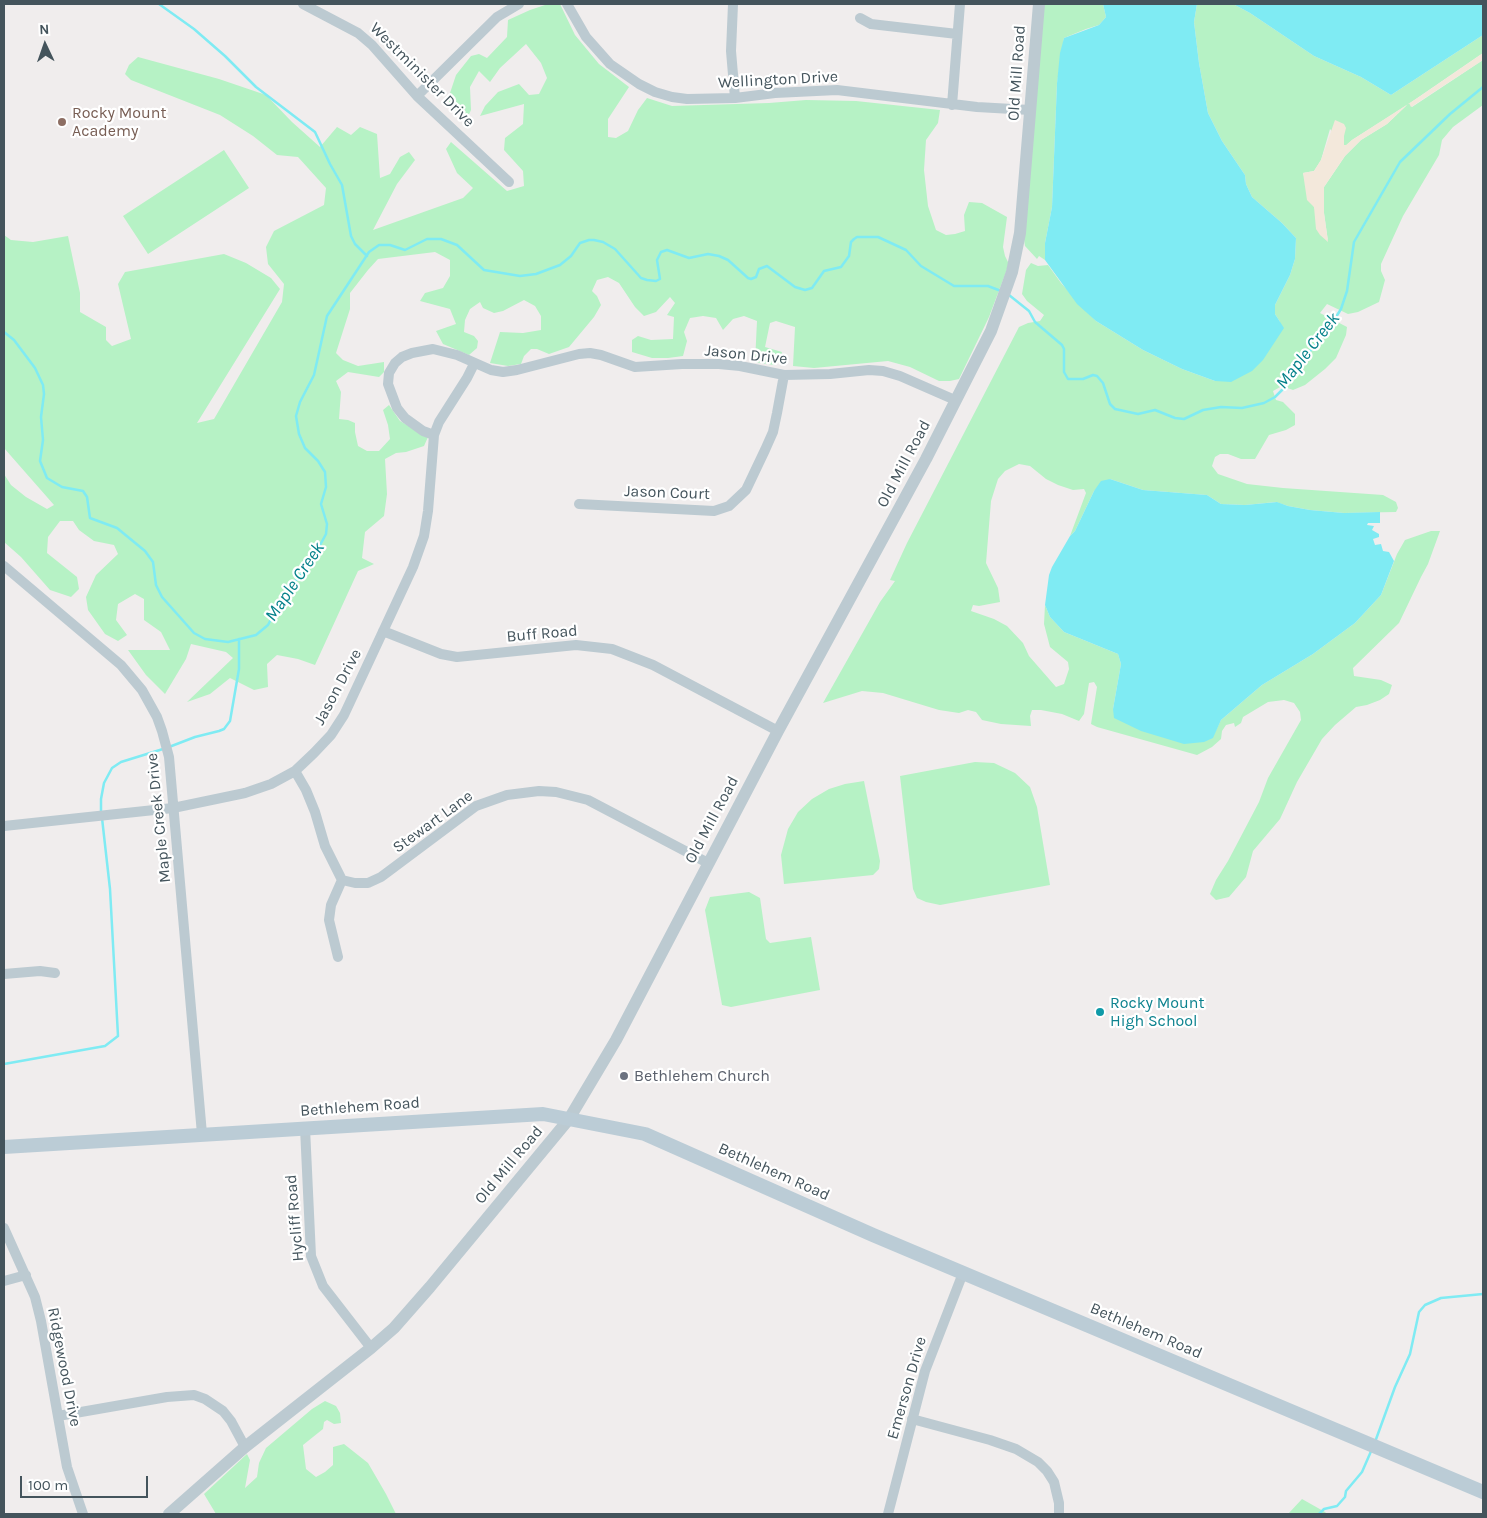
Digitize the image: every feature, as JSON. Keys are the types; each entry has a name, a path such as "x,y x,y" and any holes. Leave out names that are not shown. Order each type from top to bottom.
{"main road":[{"name":"Bethlehem Road","path":"4,1147 543,1114 645,1134 963,1273 1483,1492"}],"street":[{"name":"Westminister Drive","path":"303,4 358,33 372,45 417,96 509,182"},
{"path":"417,96 497,17 519,4"},
{"name":"Wellington Drive","path":"567,4 586,37 598,52 617,69 655,92 688,99 735,98 783,92 837,90 952,105 1030,110"},
{"path":"733,4 732,51 735,98"},
{"path":"952,105 960,4"},
{"name":"Old Mill Road","path":"169,1514 245,1447 394,1328 569,1119 616,1040 778,731 926,459 983,349 998,314 1012,272 1023,207 1039,4"},
{"path":"860,18 871,24 957,34"},
{"name":"Jason Drive","path":"434,435 414,426 397,408 388,384 389,373 402,357 433,349 456,355 491,370 503,372 590,353 602,355 635,367 719,364 740,366 784,375 830,374 869,370 883,371 900,376 955,400"},
{"name":"Jason Drive","path":"4,826 173,808 245,793 271,784 295,771 331,734 344,715 413,567 424,536 431,486 434,435 439,422 474,364"},
{"name":"Jason Court","path":"579,504 714,511 729,506 746,490 769,441 778,413 784,375"},
{"name":"Maple Creek Drive","path":"4,566 121,665 142,690 157,717 166,743 202,1134"},
{"name":"Buff Road","path":"383,631 441,654 457,657 576,645 612,649 653,664 778,731"},
{"path":"295,771 306,790 325,846 342,880 331,905 329,920 338,957"},
{"name":"Stewart Lane","path":"342,880 368,883 381,877 476,806 506,795 539,791 556,792 588,800 708,863"},
{"path":"4,974 40,971 55,973"},
{"name":"Hycliff Road","path":"305,1128 311,1256 323,1286 371,1348"},
{"name":"Ridgewood Drive","path":"4,1228 35,1297 41,1320 66,1467 83,1514"},
{"name":"Emerson Drive","path":"888,1514 924,1371 963,1273"},
{"path":"4,1281 26,1275"},
{"path":"58,1416 167,1397 194,1395 205,1399 223,1411 231,1420 245,1447"},
{"path":"912,1419 990,1440 1016,1449 1038,1462 1054,1482 1060,1504 1059,1514"}],"green space":[{"path":"548,4 560,4 575,35 599,64 629,87 608,119 608,137 616,138 628,131 638,110 647,98 672,106 806,100 856,101 940,110 938,123 926,140 924,170 928,206 936,230 946,235 965,231 964,215 969,202 982,203 1007,217 1003,247 1009,264 989,317 959,379 939,381 910,367 888,361 814,368 793,366 795,327 776,321 770,323 765,347 782,352 779,362 774,365 755,362 757,321 744,316 733,319 723,330 716,318 703,316 690,318 684,332 687,341 683,356 652,358 632,352 632,340 638,336 651,340 673,339 674,317 667,315 675,303 670,297 656,312 644,316 635,307 619,283 608,277 597,280 592,291 597,296 601,305 594,317 569,347 549,354 537,349 531,349 524,356 521,364 508,366 490,363 500,332 523,333 541,330 541,316 535,306 524,300 503,311 494,313 483,308 480,302 470,309 465,320 464,332 474,336 478,341 477,348 469,355 443,344 436,331 456,324 450,309 420,301 425,293 443,288 450,276 450,260 435,252 378,259 350,293 350,309 336,353 343,360 358,366 384,362 384,372 379,377 348,372 336,381 341,392 339,419 355,423 358,446 367,451 379,451 390,439 383,410 389,405 400,421 428,437 424,446 396,453 385,459 387,494 384,516 365,532 362,558 374,564 358,571 315,665 277,655 267,664 268,687 254,690 230,678 210,694 187,702 233,658 226,652 191,644 186,659 165,694 146,675 128,650 170,650 161,632 144,620 144,599 135,594 118,604 116,620 127,635 118,641 105,634 88,610 86,597 96,575 118,554 114,545 94,541 79,530 73,521 60,521 48,537 47,553 77,577 79,589 71,597 50,590 21,557 4,542 4,474 11,485 26,497 47,509 54,505 4,448 4,235 11,240 33,242 68,236 80,293 80,312 106,327 106,340 112,346 131,339 118,284 125,272 224,254 246,263 271,278 280,289 197,423 214,419 282,302 284,284 268,264 266,247 274,231 324,205 326,188 298,157 277,155 253,136 220,115 131,80 125,74 129,65 138,57 219,79 266,95 320,147 337,127 351,135 360,127 377,134 380,178 390,174 400,157 409,152 415,160 397,184 373,230 463,198 473,188 457,173 446,149 451,142 507,191 524,186 523,171 504,150 505,138 523,124 524,104 480,116 485,106 498,92 519,84 529,95 539,94 547,78 541,63 526,44 500,68 490,82 479,71 470,87 471,110 465,123 452,108 448,99 456,75 471,56 479,54 487,58 507,37 508,20"},
{"path":"1044,4 1103,4 1106,17 1099,25 1064,38 1057,83 1052,207 1045,243 1045,260 1039,256 1037,259 1025,246 1024,240"},
{"path":"1197,4 1233,4 1250,13 1314,56 1361,77 1391,95 1483,35 1483,53 1410,103 1412,107 1483,60 1483,105 1453,127 1442,140 1439,155 1403,216 1381,264 1381,271 1385,280 1379,302 1358,312 1348,314 1327,304 1320,313 1347,327 1346,335 1336,358 1305,385 1293,390 1282,386 1273,391 1276,400 1283,402 1295,414 1295,425 1269,435 1255,459 1241,459 1228,454 1220,454 1215,457 1212,466 1218,474 1247,484 1383,495 1396,502 1398,508 1396,512 1344,513 1310,510 1276,502 1245,505 1221,504 1207,495 1143,490 1110,479 1094,491 1075,531 1070,536 1086,493 1084,489 1073,490 1058,485 1046,479 1030,466 1019,464 1005,471 998,479 991,501 986,563 998,588 1000,602 979,606 973,605 971,611 1007,626 1023,643 1029,656 1056,687 1064,684 1069,669 1068,662 1050,647 1044,624 1045,605 1050,617 1064,632 1118,654 1121,664 1113,709 1212,738 1221,720 1262,685 1313,654 1355,623 1381,595 1397,554 1405,540 1431,531 1440,531 1428,564 1399,623 1353,668 1354,676 1381,680 1392,685 1389,694 1380,700 1356,707 1322,739 1297,782 1280,819 1253,851 1246,877 1229,897 1216,900 1210,894 1216,880 1259,802 1268,778 1301,720 1300,712 1294,703 1284,700 1268,702 1243,717 1241,723 1235,727 1234,723 1226,725 1222,731 1221,739 1212,747 1197,755 1091,724 1097,687 1094,682 1089,683 1084,714 1079,721 1062,714 1032,710 1030,716 1031,726 1001,724 982,720 976,712 968,710 959,713 939,710 883,693 862,691 823,703 880,602 895,581 890,580 907,543 1019,327 1040,321 1044,315 1027,301 1022,294 1026,270 1031,263 1038,266 1048,265 1061,283 1096,321 1143,350 1182,369 1215,381 1280,322 1275,314 1275,305 1290,275 1295,259 1296,238 1252,197 1246,184 1245,175 1222,141 1208,113 1194,22","holes":["1407,105 1387,124 1361,140 1345,156 1324,187 1324,213 1328,241 1303,173 1314,171 1321,160 1330,129 1344,145 1347,145"]},
{"path":"224,150 249,188 148,254 123,216"},
{"path":"975,762 994,763 1015,773 1030,787 1037,807 1050,885 940,905 926,902 917,898 913,889 900,776"},
{"path":"864,781 880,861 879,869 873,875 784,884 781,855 788,829 798,812 812,799 829,789"},
{"path":"749,892 760,898 766,939 770,943 811,937 820,990 731,1007 722,1005 705,910 710,897"},
{"path":"325,1401 336,1406 340,1413 341,1423 334,1424 327,1420 324,1422 323,1429 303,1445 306,1469 316,1477 325,1472 333,1465 333,1447 344,1444 368,1463 396,1514 216,1514 204,1494 247,1454 250,1460 245,1488 257,1477 259,1463 266,1448 312,1409"},
{"path":"1302,1499 1325,1512 1327,1514 1288,1514"}],"sand":[{"path":"1483,53 1483,60 1411,107 1409,103"},
{"path":"1408,104 1387,124 1361,140 1345,156 1324,187 1324,213 1328,242 1316,229 1314,207 1307,200 1303,173 1314,171 1321,160 1335,120 1344,124 1346,128 1344,145 1346,145"}],"water":[{"path":"1103,4 1197,4 1194,22 1208,113 1222,141 1245,175 1246,184 1252,197 1296,238 1295,259 1290,275 1275,305 1275,314 1284,328 1263,360 1252,371 1231,382 1215,381 1182,369 1143,350 1096,321 1077,304 1045,260 1045,243 1052,207 1060,53 1064,38 1099,25 1106,17"},
{"path":"1233,4 1483,4 1483,35 1391,95 1361,77 1314,56 1250,13"},
{"path":"1110,479 1143,490 1207,495 1221,504 1245,505 1277,502 1310,510 1344,513 1380,512 1380,523 1368,523 1367,525 1374,526 1372,530 1379,534 1379,537 1373,539 1375,545 1381,544 1383,551 1389,552 1394,561 1381,595 1355,623 1313,654 1262,685 1221,720 1213,738 1204,742 1184,744 1141,731 1114,718 1113,709 1121,664 1118,654 1064,632 1050,617 1045,605 1049,575 1052,567 1070,536 1075,531 1094,491 1101,481"}],"waterway":[{"path":"159,4 194,29 256,87 315,132 342,185 351,236 355,244 367,256"},
{"name":"Maple Creek","path":"1009,295 1029,311 1035,322 1062,345 1064,349 1064,372 1068,379 1083,379 1093,375 1097,376 1103,383 1110,404 1115,409 1138,414 1155,410 1175,418 1184,419 1203,410 1221,407 1242,408 1264,403 1275,397 1288,384 1341,309 1347,291 1354,242 1400,162 1450,114 1483,87"},
{"name":"Maple Creek","path":"4,332 14,340 35,368 43,385 44,394 41,417 43,440 40,461 47,478 62,487 83,491 87,497 90,518 117,528 145,551 153,562 156,585 162,597 194,633 205,639 228,642 256,635 268,625 282,598 312,560 326,534 327,524 321,504 326,487 325,472 318,461 305,448 299,434 296,416 300,402 314,375 327,316 369,252 379,245 390,245 405,250 427,239 441,239 457,245 484,270 520,276 536,274 560,265 571,256 580,243 594,240 603,242 615,249 641,278 647,280 656,281 660,279 657,260 661,252 667,250 689,258 708,254 719,256 728,260 751,279 756,277 759,269 767,266 795,287 805,290 812,288 824,271 841,267 849,256 851,242 854,239 857,237 878,237 906,250 921,266 954,286 988,286 1001,291"},
{"path":"169,747 224,729 230,721 239,669 239,639"},
{"path":"101,812 104,783 112,768 121,762 163,749"},
{"path":"4,1064 105,1046 118,1036 110,889 102,818"},
{"path":"1375,1442 1395,1387 1410,1354 1419,1312 1425,1305 1441,1298 1483,1294"},
{"path":"1319,1514 1324,1509 1337,1506 1345,1497 1346,1491 1362,1472 1372,1449"}],"place":[{"name":"Rocky Mount Academy","path":"62,122"},
{"name":"Rocky Mount High School","path":"1100,1012"},
{"name":"Bethlehem Church","path":"624,1076"}]}
